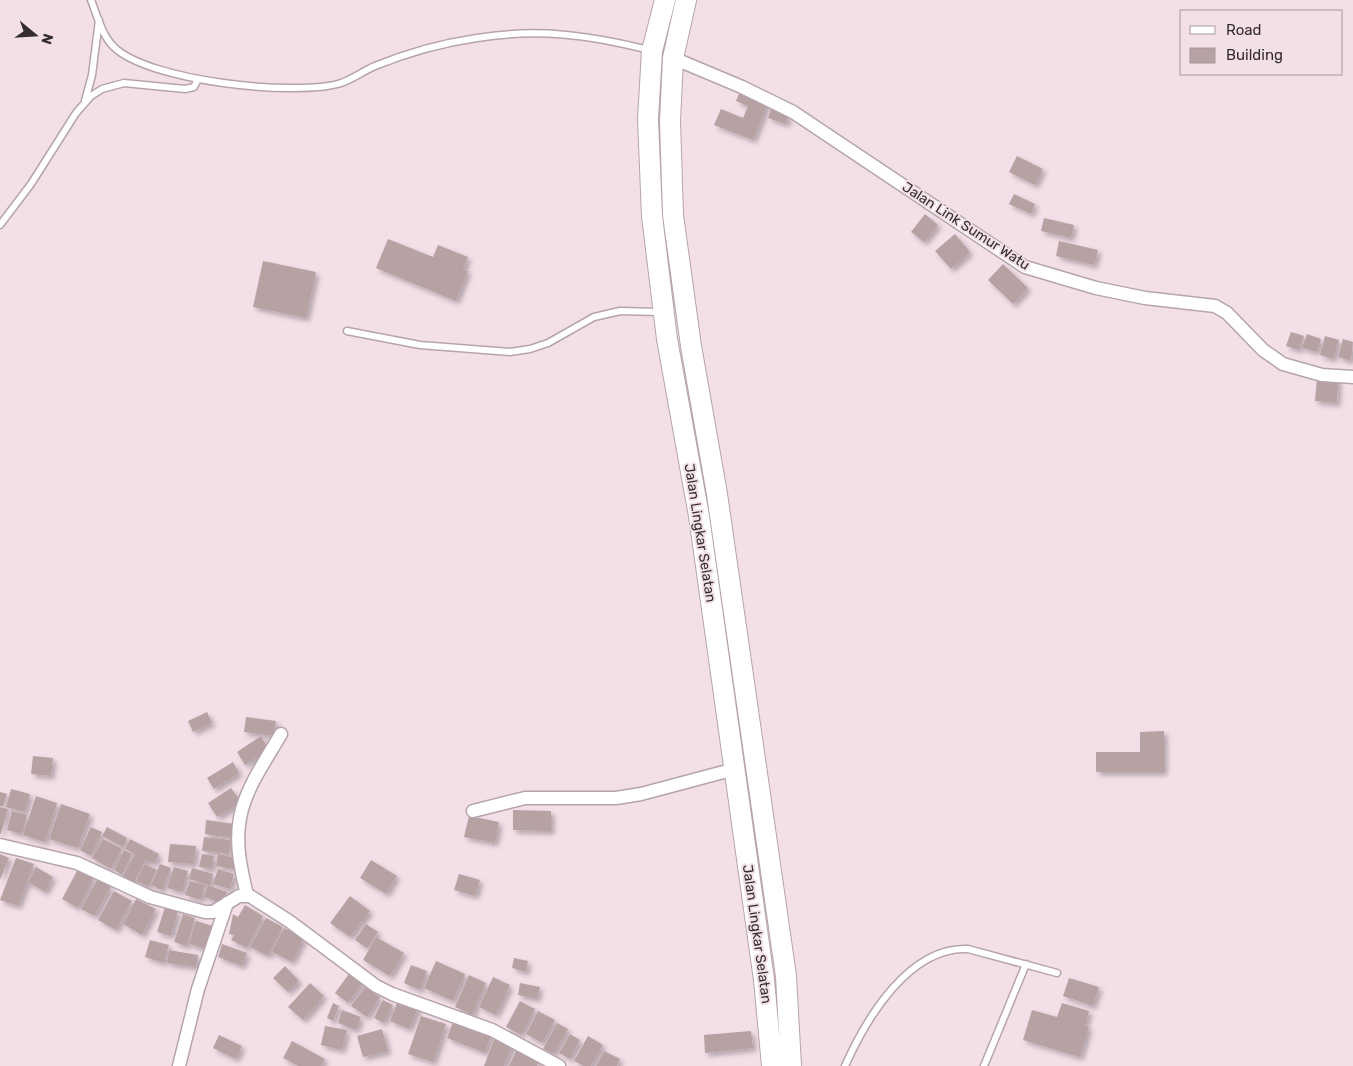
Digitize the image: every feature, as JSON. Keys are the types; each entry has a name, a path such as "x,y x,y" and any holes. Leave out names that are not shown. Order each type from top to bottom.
{"highway":[{"name":"Jalan Lingkar Selatan","path":"665,0 652,50 648,119 652,216 664,312 699,516 764,980 772,1066"},
{"name":"Jalan Lingkar Selatan","path":"686,0 673,58 670,121 673,215 691,346 717,494 786,976 791,1066"},
{"path":"650,184 671,182"}],"street":[{"name":"Jalan Link Sumur Watu","path":"673,58 742,87 793,112 1025,267 1096,288 1144,298 1215,306 1227,313 1263,350 1283,364 1322,375 1353,378"},
{"path":"247,895 239,853 240,819 250,790 281,734"},
{"path":"472,810 526,798 616,798 642,794 734,769"},
{"path":"0,846 77,863 129,889 191,908 213,912 235,898 247,895 289,921 376,986 392,994 492,1030 559,1066"},
{"path":"179,1066 198,989 227,903"}],"lane":[{"path":"91,0 113,47 125,56 148,66 198,79 303,90 341,83 374,66 434,46 477,38 538,32 590,36 652,50"},
{"path":"84,104 92,75 99,19"},
{"path":"0,225 91,96 102,89 124,83 185,89 194,86 198,79"},
{"path":"347,331 420,345 510,352 548,344 594,317 620,311 664,312"},
{"path":"845,1066 866,1026 881,1004 901,979 924,960 954,948 968,949 1057,973"},
{"path":"984,1066 1026,964"}],"building":[{"path":"740,91 768,102 753,140 714,125 721,109 743,118 748,106 736,101"},
{"path":"771,109 789,115 786,124 768,118"},
{"path":"1017,156 1043,169 1035,185 1009,172"},
{"path":"1014,194 1035,204 1031,214 1009,204"},
{"path":"925,214 938,225 924,242 911,232"},
{"path":"1044,218 1074,225 1071,238 1041,231"},
{"path":"955,234 970,252 951,269 935,251"},
{"path":"388,239 433,257 438,245 468,257 463,269 468,271 456,301 376,268"},
{"path":"1059,241 1098,250 1094,265 1056,256"},
{"path":"263,261 316,272 306,318 253,307"},
{"path":"1003,264 1028,288 1013,304 988,280"},
{"path":"1291,332 1304,336 1299,350 1286,346"},
{"path":"1307,334 1321,339 1317,352 1302,348"},
{"path":"1325,336 1339,340 1333,359 1320,355"},
{"path":"1343,339 1353,342 1351,361 1338,357"},
{"path":"1317,378 1338,379 1337,403 1315,401"},
{"path":"207,712 212,723 193,732 188,721"},
{"path":"246,717 276,721 274,736 244,732"},
{"path":"1164,731 1164,772 1096,772 1096,752 1140,752 1140,732"},
{"path":"261,736 269,750 245,765 237,752"},
{"path":"33,756 53,758 51,776 31,774"},
{"path":"233,762 239,773 214,789 207,778"},
{"path":"231,788 241,802 217,817 208,803"},
{"path":"11,789 30,794 25,812 6,807"},
{"path":"0,792 7,794 3,807 0,806"},
{"path":"36,796 57,803 45,842 23,835"},
{"path":"61,804 90,814 78,848 49,839"},
{"path":"0,807 8,809 1,834 0,834"},
{"path":"513,810 551,811 551,831 513,830"},
{"path":"12,811 27,815 22,834 7,830"},
{"path":"469,816 499,822 495,843 464,837"},
{"path":"206,820 235,824 233,838 205,834"},
{"path":"91,827 102,832 91,856 80,850"},
{"path":"107,827 127,838 123,847 102,836"},
{"path":"204,837 231,840 229,854 202,851"},
{"path":"103,839 122,849 111,869 92,858"},
{"path":"130,839 159,854 154,864 146,860 134,882 123,876 135,854 125,849"},
{"path":"170,844 196,846 194,864 168,862"},
{"path":"124,850 132,854 122,875 114,870"},
{"path":"0,854 9,858 0,880"},
{"path":"202,854 214,856 212,869 199,867"},
{"path":"218,854 237,858 234,869 216,866"},
{"path":"16,858 34,864 18,906 0,900"},
{"path":"371,860 397,876 386,894 360,878"},
{"path":"145,864 157,870 148,887 136,881"},
{"path":"160,864 171,868 162,890 151,885"},
{"path":"36,867 53,877 45,892 28,882"},
{"path":"174,867 188,871 182,892 167,888"},
{"path":"192,868 213,874 210,886 227,892 223,904 204,897 208,885 189,879"},
{"path":"78,869 94,877 78,908 62,899"},
{"path":"218,869 234,874 230,889 213,884"},
{"path":"459,874 480,880 475,896 454,890"},
{"path":"97,880 111,887 95,916 81,909"},
{"path":"190,881 205,885 201,900 185,895"},
{"path":"114,891 132,901 116,930 98,920"},
{"path":"350,896 370,911 350,937 330,923"},
{"path":"136,899 156,909 142,935 123,924"},
{"path":"245,905 263,916 247,948 231,940 234,935 229,934 233,914 238,917"},
{"path":"165,907 178,911 171,936 157,932"},
{"path":"183,914 195,918 187,946 174,942"},
{"path":"266,918 283,927 268,956 250,947"},
{"path":"196,921 216,927 209,950 189,944"},
{"path":"366,924 378,932 367,948 355,940"},
{"path":"284,928 304,938 292,962 272,952"},
{"path":"376,937 404,953 390,976 363,960"},
{"path":"150,940 169,945 164,963 145,957"},
{"path":"222,944 247,953 242,966 218,957"},
{"path":"169,950 198,955 196,967 167,963"},
{"path":"514,958 528,961 526,972 512,968"},
{"path":"436,961 465,974 453,1001 424,988"},
{"path":"411,965 427,971 420,990 404,983"},
{"path":"285,966 299,981 288,992 273,978"},
{"path":"351,971 364,981 348,1003 335,993"},
{"path":"469,975 486,983 472,1015 455,1007"},
{"path":"493,977 510,985 496,1015 479,1007"},
{"path":"1069,978 1099,987 1093,1006 1063,996"},
{"path":"310,983 324,996 303,1020 288,1007"},
{"path":"520,983 540,987 537,999 518,995"},
{"path":"365,987 380,997 367,1017 351,1006"},
{"path":"399,998 419,1006 409,1029 390,1021"},
{"path":"383,1000 393,1005 384,1023 374,1018"},
{"path":"520,1001 535,1009 521,1035 506,1027"},
{"path":"333,1003 339,1006 333,1021 327,1018"},
{"path":"1062,1003 1089,1011 1085,1026 1089,1027 1080,1057 1023,1040 1032,1010 1057,1017"},
{"path":"342,1010 361,1017 356,1030 338,1023"},
{"path":"538,1011 555,1020 542,1043 526,1034"},
{"path":"421,1016 446,1024 433,1062 408,1054"},
{"path":"454,1019 492,1033 485,1053 447,1038"},
{"path":"557,1023 568,1029 554,1054 543,1049"},
{"path":"325,1026 347,1030 342,1050 321,1045"},
{"path":"382,1029 388,1051 363,1057 357,1036"},
{"path":"751,1031 753,1048 705,1053 704,1035"},
{"path":"570,1034 580,1040 570,1059 559,1053"},
{"path":"219,1035 242,1046 236,1059 213,1048"},
{"path":"588,1036 603,1045 591,1066 584,1066 574,1061"},
{"path":"495,1037 513,1045 504,1066 484,1066"},
{"path":"292,1041 325,1059 321,1066 299,1066 283,1058"},
{"path":"516,1051 539,1060 537,1066 509,1066"},
{"path":"604,1051 620,1059 617,1066 596,1066"}]}
